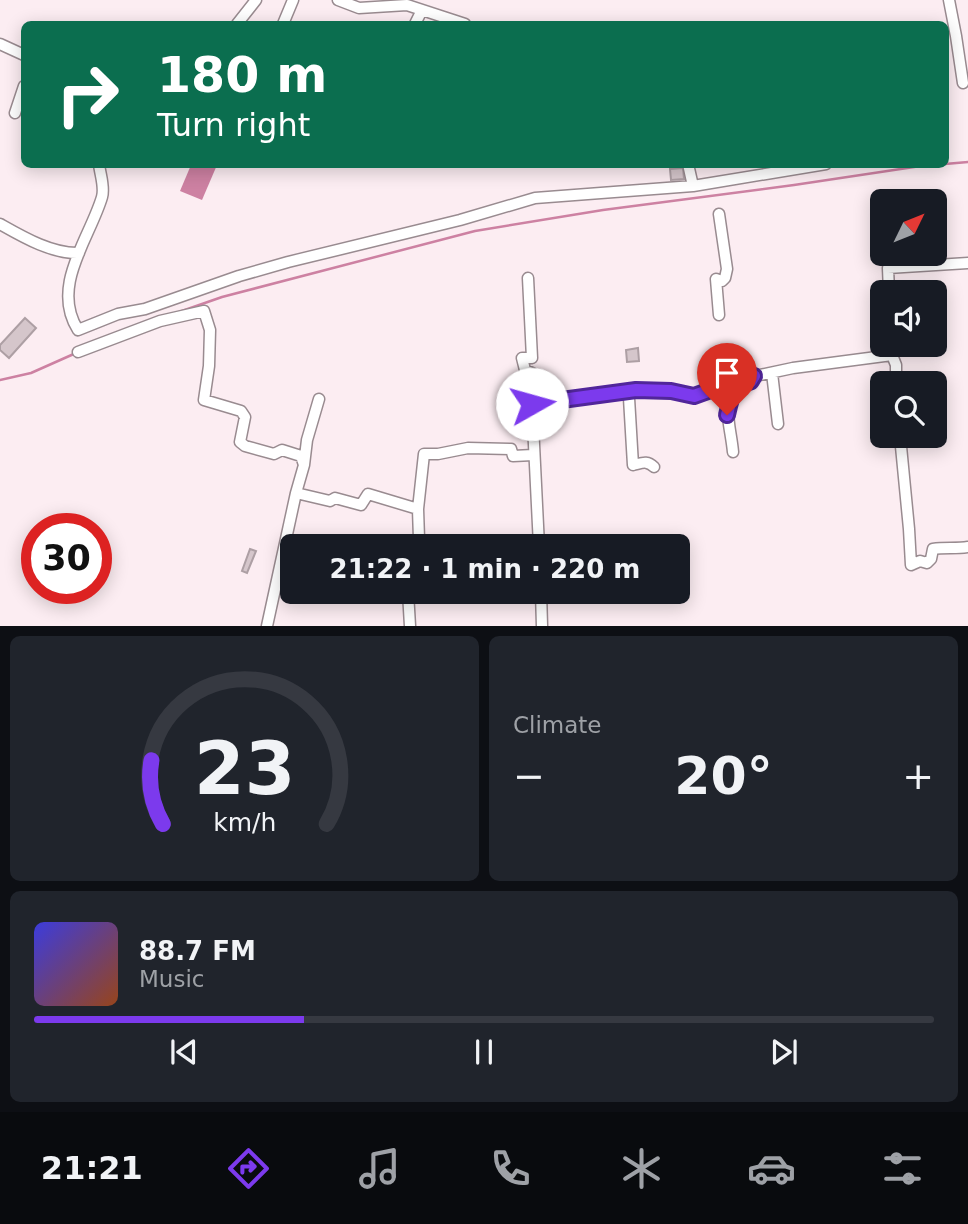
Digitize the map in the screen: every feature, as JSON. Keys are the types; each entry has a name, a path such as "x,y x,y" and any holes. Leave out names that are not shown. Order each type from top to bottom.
{"street":[{"path":"239,21 256,0"},
{"path":"284,21 292,0"},
{"path":"338,0 359,8 402,3 456,21"},
{"path":"949,0 962,83"},
{"path":"416,21 422,10"},
{"path":"0,44 21,54"},
{"path":"15,113 21,95"},
{"path":"100,168 103,194 72,271 68,297 73,322 78,330 118,314 145,309 239,276 535,198 693,186 802,168"},
{"path":"689,168 693,186"},
{"path":"719,214 727,268 722,281 716,279 719,315"},
{"path":"0,224 34,242 69,253 79,253"},
{"path":"888,280 888,268 968,263"},
{"path":"528,278 532,358 522,358 525,370 532,373 533,454 539,534"},
{"path":"78,352 160,321 204,311 210,330 204,400 241,411 245,416 240,442 245,446 274,454 282,450 301,456 304,465"},
{"path":"532,404 630,391 671,391 694,396 754,376 870,354"},
{"path":"772,373 778,424"},
{"path":"733,452 727,415 729,400 754,376"},
{"path":"630,391 633,465 646,462 654,467"},
{"path":"267,625 304,465 307,440 319,399"},
{"path":"419,534 418,509 424,454 468,448 511,449 513,456 533,454"},
{"path":"901,448 911,565 920,561 927,562 931,559 933,549 968,547"},
{"path":"296,492 330,501 335,498 361,505 368,494 418,509"},
{"path":"409,604 410,625"},
{"path":"541,604 542,625"}],"shaded area":[{"path":"190,168 216,168 202,200 180,191"}],"building":[{"path":"683,168 684,179 671,180 670,169"},
{"path":"25,318 36,328 9,358 0,350 0,345"},
{"path":"638,348 639,361 627,362 626,350"},
{"path":"250,549 256,551 247,573 242,571"}],"waterway":[{"path":"949,164 968,162"},
{"path":"179,312 222,297 475,231 603,210 907,168"},
{"path":"0,380 31,373 76,353"}],"route":[{"path":"532,404 636,390 671,391 694,396 754,376 750,382 734,392 729,400 727,415"}]}
